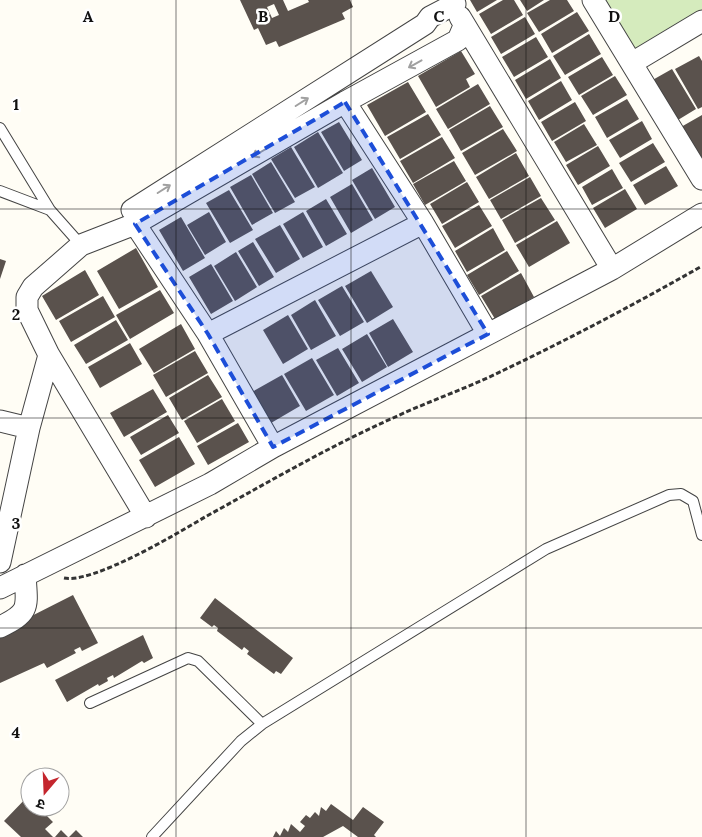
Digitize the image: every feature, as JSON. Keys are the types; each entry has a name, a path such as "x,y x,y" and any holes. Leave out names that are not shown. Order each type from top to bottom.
{"street":[{"path":"593,0 702,179"},
{"path":"273,446 208,334 126,228 124,215 425,24 427,8 453,2 464,26 612,269"},
{"path":"632,63 702,21"},
{"path":"146,517 49,355 27,310 27,297 33,287 81,245 126,228 345,102 458,40 464,26"},
{"path":"345,102 423,223 488,334"},
{"path":"0,588 210,484 273,446 612,269 702,214"},
{"path":"208,334 423,223"},
{"path":"0,562 28,428 49,355"},
{"path":"0,421 28,428"},
{"path":"0,627 18,619 24,611 30,573"}],"lane":[{"path":"0,128 50,210 81,245"},
{"path":"0,192 50,210"},
{"path":"152,837 241,742 262,724 546,549 669,495 681,494 693,501 702,535"},
{"path":"90,703 188,658 198,661 262,724"}],"path":[{"path":"30,573 79,578 151,548 301,464 392,419 502,371 627,308 702,266"}],"highlighted area":[{"path":"345,102 488,334 273,447 208,334 135,224"}],"green space":[{"path":"605,0 702,0 702,13 637,52"}],"building":[{"path":"240,0 283,0 288,11 309,2 308,0 350,0 353,7 342,13 345,19 279,47 276,41 266,45 258,28 254,30","holes":["274,4 279,15 272,18 267,7"]},
{"path":"470,0 497,0 477,12"},
{"path":"503,0 514,0 523,15 491,34 479,14"},
{"path":"520,0 544,0 527,11"},
{"path":"550,0 567,0 574,11 539,32 527,13"},
{"path":"577,12 589,31 552,53 541,34"},
{"path":"525,17 535,34 501,54 491,37"},
{"path":"589,34 601,54 565,75 553,56"},
{"path":"536,37 548,57 514,77 502,57"},
{"path":"461,51 475,74 466,79 470,87 436,107 418,76"},
{"path":"699,56 702,61 702,107 698,109 675,69"},
{"path":"602,57 613,75 579,95 568,77"},
{"path":"550,59 561,78 526,99 515,80"},
{"path":"672,69 696,109 673,123 649,82"},
{"path":"615,76 627,95 593,115 581,96"},
{"path":"561,81 572,100 539,120 528,101"},
{"path":"408,82 426,112 385,136 367,105"},
{"path":"478,84 490,104 448,129 436,109"},
{"path":"627,99 639,119 607,138 595,117"},
{"path":"575,102 586,121 552,141 541,122"},
{"path":"490,106 503,127 461,151 449,130"},
{"path":"428,114 441,135 400,159 387,137"},
{"path":"702,115 702,163 681,127"},
{"path":"642,121 652,139 620,158 609,140"},
{"path":"339,122 362,160 344,171 321,132"},
{"path":"584,124 597,145 566,162 554,142"},
{"path":"503,129 517,151 475,175 462,153"},
{"path":"318,132 343,173 318,188 294,147"},
{"path":"442,137 455,158 413,183 400,161"},
{"path":"653,143 665,162 631,182 619,163"},
{"path":"598,146 610,166 578,185 566,165"},
{"path":"291,147 315,187 295,198 271,159"},
{"path":"516,153 529,176 489,199 476,177"},
{"path":"454,161 466,181 425,205 413,184"},
{"path":"271,162 295,202 275,213 252,174"},
{"path":"666,166 678,186 645,205 633,185"},
{"path":"372,168 395,207 375,219 352,180"},
{"path":"612,169 623,188 592,205 582,187"},
{"path":"251,175 273,213 252,225 230,187"},
{"path":"530,177 541,196 501,219 490,200"},
{"path":"467,182 479,202 442,224 430,204"},
{"path":"352,184 373,220 351,233 330,197"},
{"path":"625,189 637,209 605,228 593,208"},
{"path":"229,190 253,230 230,243 206,203"},
{"path":"541,198 555,220 515,243 502,220"},
{"path":"326,199 347,234 326,246 306,211"},
{"path":"479,205 492,226 455,248 442,226"},
{"path":"209,212 226,242 205,255 187,225"},
{"path":"303,212 323,247 303,258 283,224"},
{"path":"181,217 205,258 183,271 159,230"},
{"path":"557,221 570,243 529,267 516,245"},
{"path":"280,225 300,259 276,273 255,239"},
{"path":"493,228 505,250 467,272 455,251"},
{"path":"253,242 274,277 259,286 238,251"},
{"path":"136,248 158,287 119,309 97,271"},
{"path":"507,251 519,271 479,295 467,275"},
{"path":"236,252 257,287 235,301 214,266"},
{"path":"0,259 6,261 0,279"},
{"path":"211,264 233,301 211,314 189,277"},
{"path":"85,270 99,295 56,320 42,296"},
{"path":"371,271 393,307 367,323 345,286"},
{"path":"521,273 534,297 495,319 481,296"},
{"path":"342,286 364,322 340,336 318,300"},
{"path":"160,290 174,313 130,339 116,315"},
{"path":"103,296 115,317 71,342 59,321"},
{"path":"315,300 336,336 311,350 291,315"},
{"path":"288,315 308,349 283,364 263,330"},
{"path":"393,319 413,352 388,367 369,333"},
{"path":"116,320 128,340 86,364 74,345"},
{"path":"181,324 195,349 154,373 139,349"},
{"path":"367,334 387,367 362,382 342,349"},
{"path":"130,343 142,364 100,388 88,367"},
{"path":"338,348 359,383 337,396 316,360"},
{"path":"195,351 208,373 166,397 153,375"},
{"path":"312,358 334,395 306,411 284,374"},
{"path":"208,375 222,397 182,420 169,398"},
{"path":"282,375 300,406 271,423 252,392"},
{"path":"153,389 167,412 124,437 110,413"},
{"path":"222,399 235,421 197,443 184,421"},
{"path":"168,415 179,433 141,455 130,437"},
{"path":"238,423 249,442 208,465 197,446"},
{"path":"179,437 195,464 155,487 139,460"},
{"path":"73,595 98,643 82,651 80,647 74,650 76,653 47,668 44,663 0,683 0,632"},
{"path":"215,598 293,658 281,674 276,671 274,674 247,654 249,651 244,647 242,650 217,631 218,628 214,625 212,627 200,618"},
{"path":"143,635 153,658 144,663 142,661 114,678 113,675 107,678 108,681 99,686 98,684 67,702 55,680"},
{"path":"20,804 20,817 48,817 53,822 45,829 53,837 21,837 4,821"},
{"path":"331,804 353,820 363,807 384,822 374,835 376,837 358,837 343,826 323,837 273,837 276,831 280,836 284,828 288,832 291,824 300,832 305,826 300,822 306,815 310,818 315,812 319,816 321,807 326,811"},
{"path":"61,830 68,837 55,837"},
{"path":"76,830 83,837 69,837"}]}
